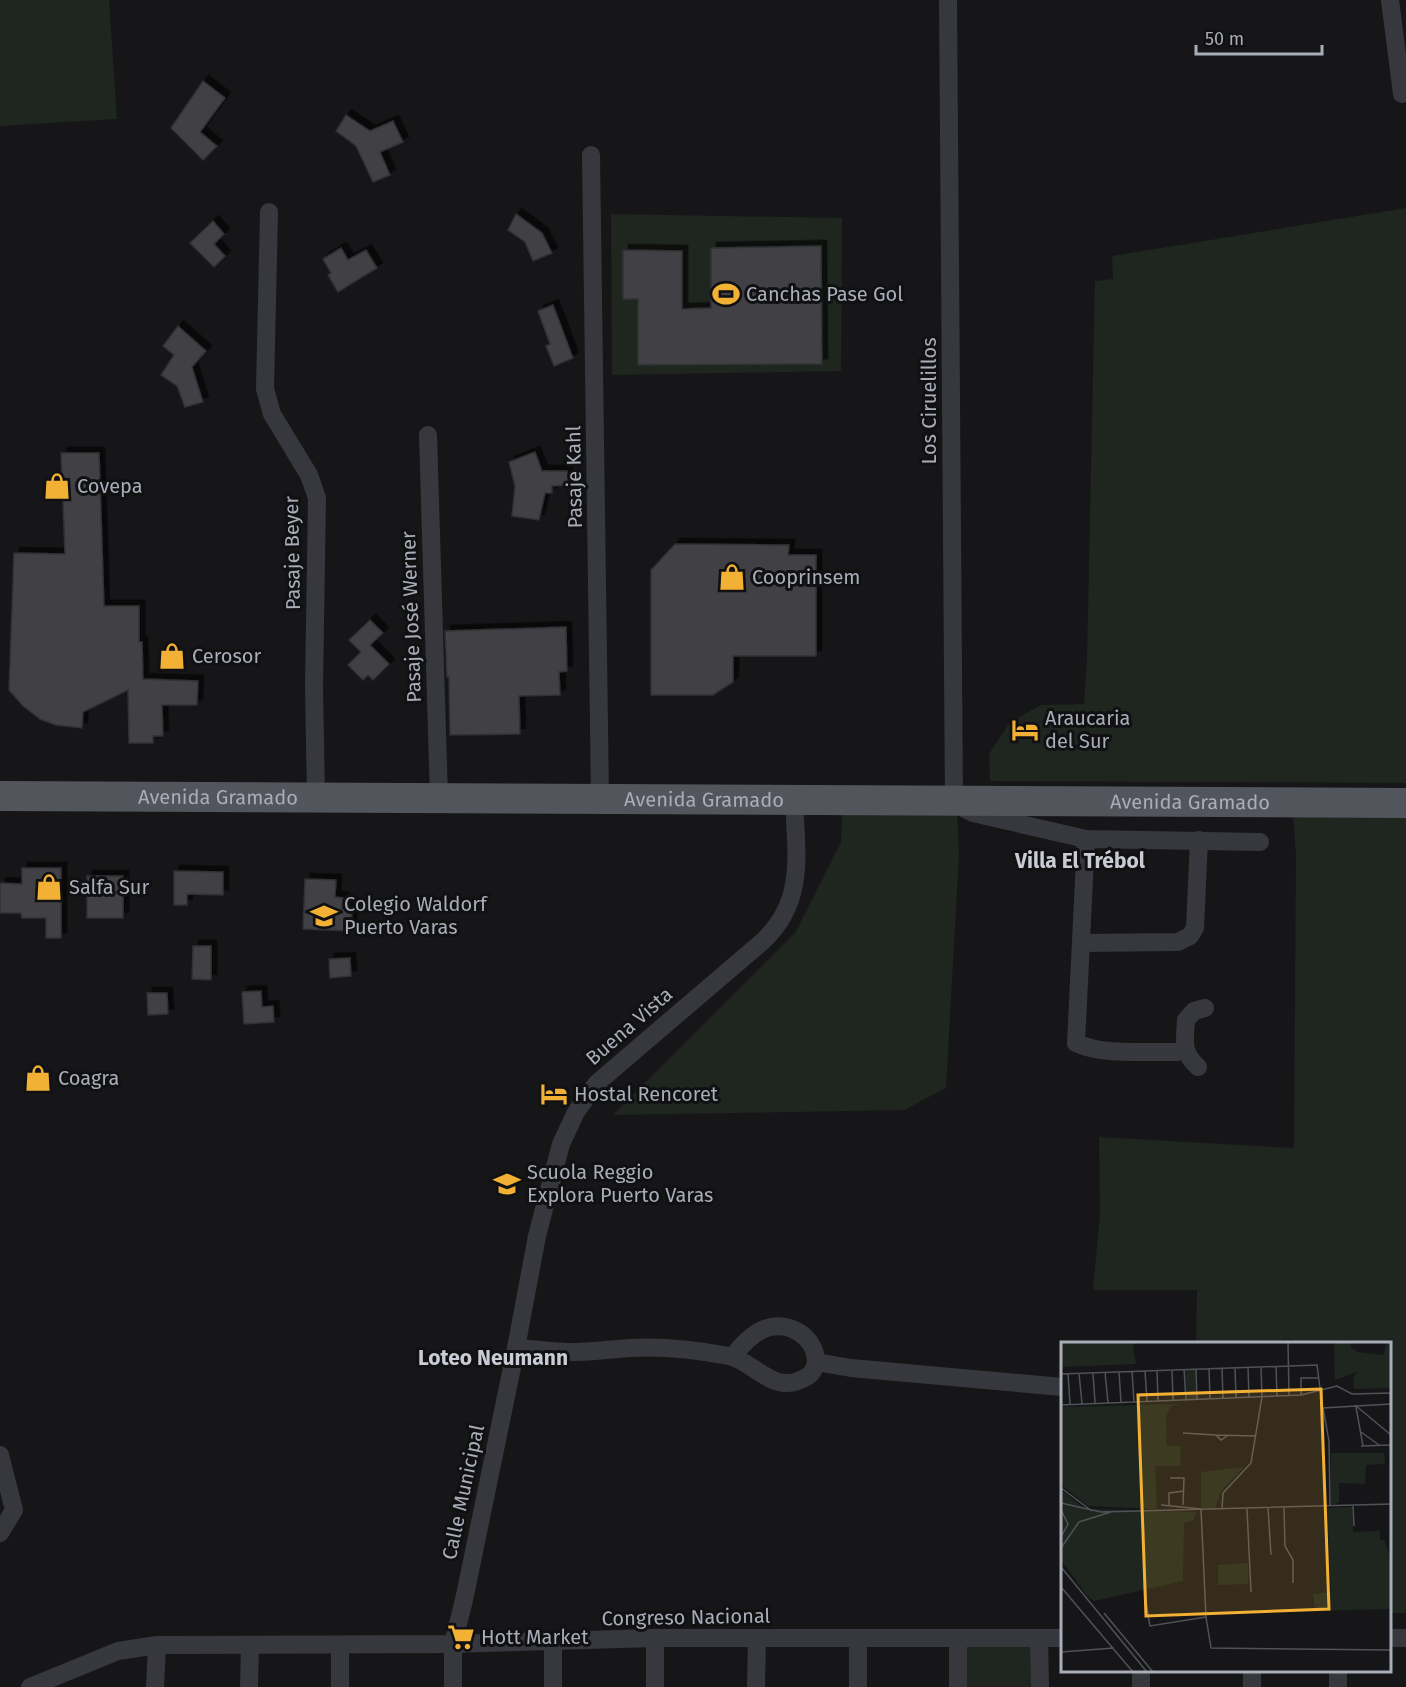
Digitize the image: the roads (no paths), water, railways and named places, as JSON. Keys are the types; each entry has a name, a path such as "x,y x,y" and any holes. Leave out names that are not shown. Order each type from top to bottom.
{"main road":[{"name":"Avenida Gramado","path":"0,796 1406,803"}],"street":[{"name":"Los Ciruelillos","path":"948,0 954,801"},
{"path":"1390,0 1402,94"},
{"name":"Pasaje Kahl","path":"591,155 600,799"},
{"name":"Pasaje Beyer","path":"268,212 265,389 272,414 309,475 317,498 314,687 316,798"},
{"name":"Pasaje José Werner","path":"428,435 439,798"},
{"name":"Buena Vista","path":"516,1348 537,1236 567,1127 585,1097 609,1070 763,941 782,921 793,896 796,882 794,800"},
{"path":"954,801 973,813 1086,839 1260,842"},
{"path":"1086,839 1076,1043 1099,1050 1177,1052 1185,1050"},
{"path":"1081,943 1178,942 1190,936 1195,928 1199,840"},
{"path":"1198,1067 1185,1050 1186,1020 1194,1011 1205,1008"},
{"path":"516,1348 576,1352 664,1347 733,1357 764,1377 779,1382 799,1382 811,1374 816,1362 810,1342 797,1330 780,1326 766,1328 739,1347 733,1357"},
{"name":"Calle Municipal","path":"453,1687 453,1644 516,1348"},
{"path":"816,1362 851,1368 1061,1387"},
{"path":"0,1455 14,1510 0,1533"},
{"path":"655,1638 655,1687"},
{"name":"Congreso Nacional","path":"30,1687 118,1651 157,1645 453,1644 655,1638 1061,1638"},
{"path":"756,1687 757,1638"},
{"path":"858,1638 858,1687"},
{"path":"957,1638 958,1687"},
{"path":"1039,1638 1040,1687"},
{"path":"553,1641 553,1687"},
{"path":"155,1687 157,1645"},
{"path":"249,1687 250,1645"},
{"path":"340,1645 340,1687"}],"place":[{"name":"Canchas Pase Gol","path":"726,294"},
{"name":"Covepa","path":"57,486"},
{"name":"Cooprinsem","path":"732,577"},
{"name":"Cerosor","path":"172,656"},
{"name":"Araucaria del Sur","path":"1025,730"},
{"name":"Salfa Sur","path":"49,887"},
{"name":"Colegio Waldorf Puerto Varas","path":"324,916"},
{"name":"Coagra","path":"38,1078"},
{"name":"Hostal Rencoret","path":"554,1094"},
{"name":"Scuola Reggio Explora Puerto Varas","path":"507,1184"},
{"name":"Hott Market","path":"461,1637"}],"district":[{"name":"Villa El Trébol","path":"1080,861"},
{"name":"Loteo Neumann","path":"493,1358"}]}
